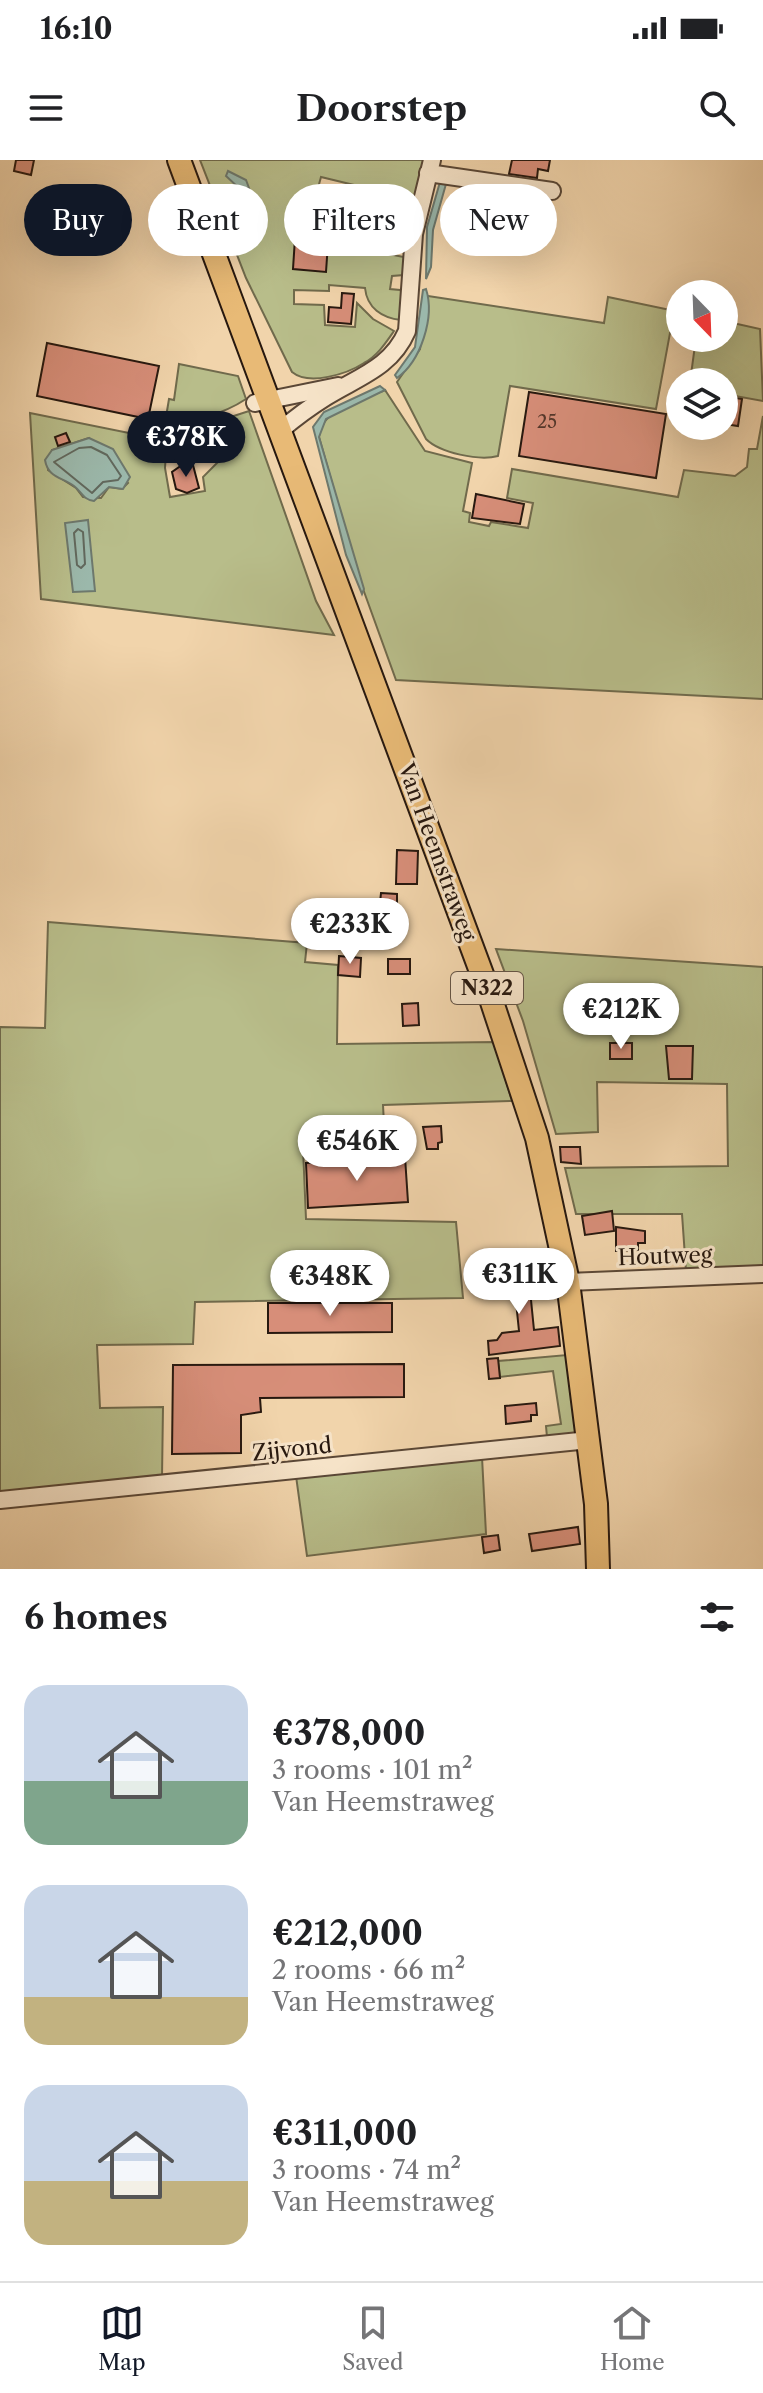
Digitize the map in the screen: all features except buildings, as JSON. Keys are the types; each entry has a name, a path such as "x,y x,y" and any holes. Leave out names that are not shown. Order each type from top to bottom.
{"main road":[{"name":"Van Heemstraweg","path":"179,160 262,401 281,430 489,993 536,1139 568,1282 589,1440 598,1569"}],"street":[{"path":"281,430 391,357 407,331 414,234 430,167 516,184"},
{"path":"262,401 352,384"},
{"name":"Houtweg","path":"568,1282 763,1274"},
{"name":"Zijvond","path":"0,1500 589,1440"}],"green space":[{"path":"200,160 426,160 420,184 350,184 321,177 319,184 284,184 284,256 409,258 404,275 392,276 390,289 400,290 404,295 401,320 377,311 369,301 365,288 329,285 329,291 294,290 294,304 324,305 325,325 355,327 357,303 373,319 394,331 373,357 357,367 328,377 308,378 292,372 237,256 268,256 268,184 209,184"},
{"path":"428,296 604,323 608,297 666,309 666,352 656,409 510,386 498,456 471,457 440,448 426,439 397,382 420,349"},
{"path":"738,324 760,329 763,401 738,397 738,368 692,368 694,352 738,352"},
{"path":"179,364 238,376 246,399 218,413 195,419 184,421 166,417 169,399 174,400"},
{"path":"385,390 425,451 472,463 463,511 470,513 469,522 489,526 491,522 528,528 533,503 507,498 512,469 678,497 684,470 735,476 747,467 749,449 757,449 763,416 763,699 396,680 358,575 319,437 327,419 335,412"},
{"path":"249,411 316,601 334,635 41,599 30,413 144,436 140,455 150,457 155,438 167,437 165,468 170,497 205,491 203,477 218,462 211,439 215,422","holes":["89,438 128,483 122,489 109,487 101,498 83,497 76,488 48,470 52,450"]},
{"path":"48,922 307,943 305,962 338,965 337,1044 494,1042 512,1101 383,1105 385,1143 303,1148 306,1219 456,1222 463,1298 195,1302 193,1344 97,1345 100,1408 163,1407 162,1477 0,1495 0,1027 45,1028"},
{"path":"496,949 763,967 763,1269 686,1271 682,1214 576,1214 565,1168 728,1166 727,1084 597,1082 598,1132 556,1134 523,1021"},
{"path":"567,1355 577,1433 547,1437 546,1426 561,1424 553,1371 500,1377 498,1361"},
{"path":"482,1457 486,1534 307,1556 296,1476"}],"water":[{"path":"228,171 246,180 248,184 235,184 226,176"},
{"path":"440,182 446,184 440,184 431,267 426,279 427,227"},
{"path":"426,289 429,312 424,338 413,361 397,378 395,375 415,347 423,290"},
{"path":"380,386 385,390 326,419 319,437 364,589 362,594 346,555 313,427 324,412"},
{"path":"89,438 113,449 130,477 123,489 109,487 94,501 52,474 45,460 52,450"},
{"path":"88,520 95,591 73,592 65,523"}]}
